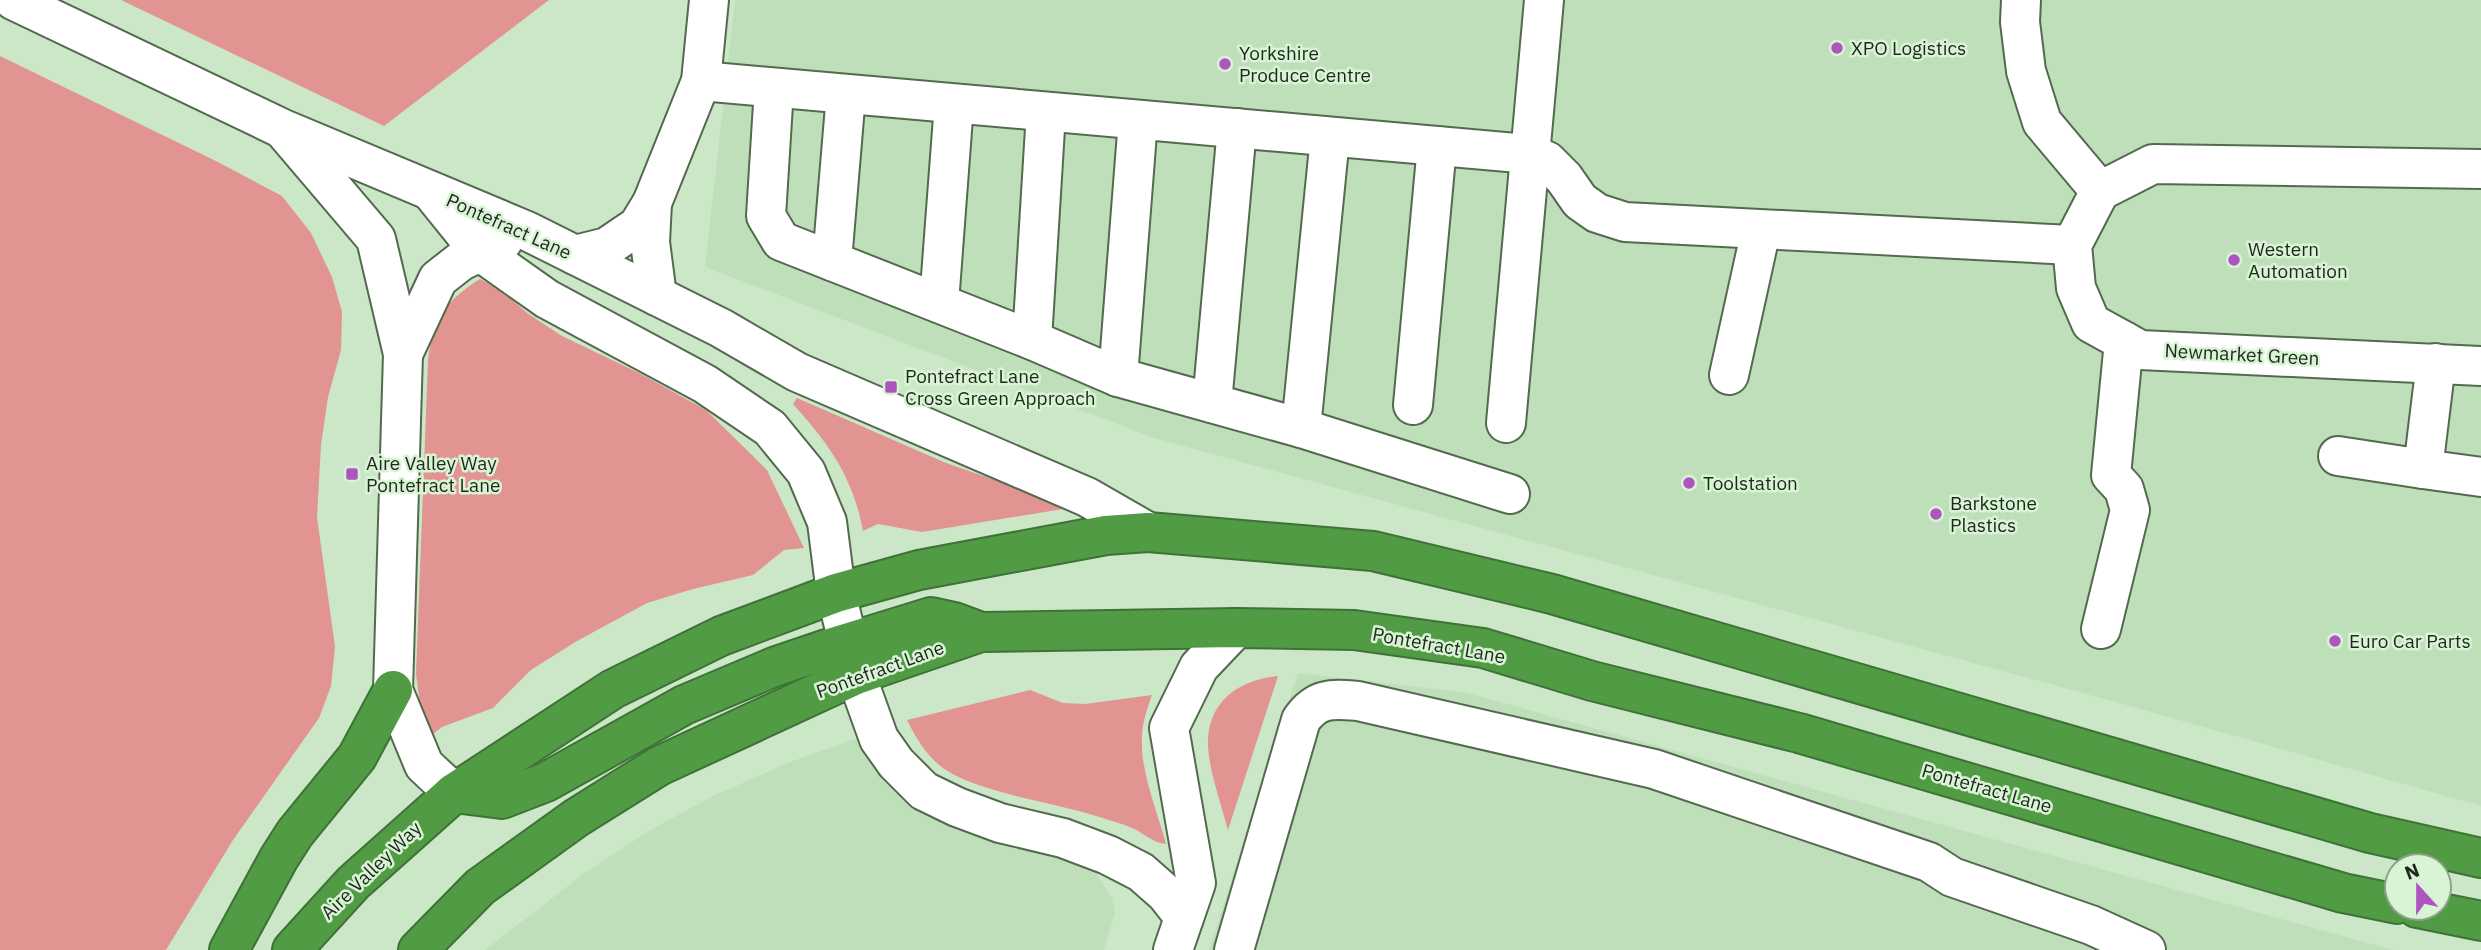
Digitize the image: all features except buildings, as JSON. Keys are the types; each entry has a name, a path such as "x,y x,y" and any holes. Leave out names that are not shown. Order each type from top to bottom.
{"highway":[{"name":"Pontefract Lane","path":"454,793 613,689 721,636 836,593 919,570 1106,535 1148,532 1373,551 1539,590 2370,833 2481,858"},
{"name":"Pontefract Lane","path":"454,793 502,800 546,782 684,705 774,667 844,655 931,618 954,622 981,632 1236,628 1354,630 1483,648 1592,681 1799,733 2343,893 2383,901"},
{"name":"Pontefract Lane","path":"418,950 480,887 576,818 659,766 807,696 844,655"},
{"path":"229,950 279,858 295,833 357,757 393,690"},
{"name":"Aire Valley Way","path":"292,950 353,883 454,793"},
{"path":"2453,915 2481,921"}],"street":[{"name":"Pontefract Lane","path":"13,0 281,128 527,232 721,328 797,372 1087,497 1148,532"},
{"path":"575,255 607,247 638,226 652,203 701,81 709,0"},
{"path":"1507,423 1544,0"},
{"path":"2021,0 2020,22 2026,71 2042,122 2100,191"},
{"path":"701,81 1529,154 1547,161 1564,178 1580,201 1597,213 1625,222 2072,246 2100,191 2153,164 2481,169"},
{"path":"774,88 766,216 781,241 1032,340 1118,377 1301,428 1510,494"},
{"path":"832,261 846,94"},
{"path":"939,303 954,104"},
{"path":"1032,340 1046,112"},
{"path":"1118,377 1138,120"},
{"name":"Pontefract Lane","path":"281,128 376,239 403,354 393,690 424,765 454,793"},
{"path":"1212,403 1237,128"},
{"path":"1301,428 1330,137"},
{"path":"1413,405 1437,146"},
{"path":"429,190 479,251 547,299 705,384 770,428 806,472 827,522 844,655 878,739 896,763 924,791 1000,823 1063,838 1108,855 1141,872 1166,894 1178,934"},
{"path":"652,203 650,242 657,296"},
{"path":"1729,375 1761,230"},
{"path":"403,354 438,279 479,251 527,232"},
{"name":"Newmarket Green","path":"2072,246 2076,288 2091,323 2140,349 2481,366"},
{"path":"2101,629 2130,510 2124,489 2111,475 2124,341"},
{"path":"2423,469 2436,363"},
{"path":"2338,456 2481,477"},
{"path":"1178,934 1196,883 1169,728 1199,667 1236,628"},
{"path":"1234,950 1301,720 1310,708 1336,699 1358,701 1654,769 1929,862 1952,877 2091,925 2146,950"}],"shaded area":[{"path":"121,0 549,0 384,126"},
{"path":"735,0 2481,0 2481,806 2119,703 1154,438 705,267"},
{"path":"0,56 282,196 311,233 332,277 342,312 341,350 328,397 321,445 317,517 335,647 331,686 319,718 233,840 166,950 0,950"},
{"path":"480,279 501,290 527,313 562,336 641,374 706,410 767,470 804,548 784,550 753,575 647,603 577,641 531,670 493,708 442,727 433,734 420,704 416,674 428,360 433,333 443,312 449,303"},
{"path":"797,398 946,463 1064,504 1063,509 922,532 878,524 863,531 846,478 818,433 793,404"},
{"path":"1298,673 1464,692 2393,950 1209,950"},
{"path":"1278,676 1228,830 1208,750 1210,725 1222,702 1230,694 1252,681"},
{"path":"1030,690 1063,703 1085,704 1152,695 1144,721 1142,752 1166,844 1156,842 1119,823 991,789 952,774 928,754 907,720"},
{"path":"861,737 868,754 886,780 914,807 952,827 1093,869 1112,898 1115,913 1104,950 485,950 586,872 652,829 713,796 790,762"}],"place":[{"name":"XPO Logistics","path":"1837,48"},
{"name":"Yorkshire Produce Centre","path":"1225,64"},
{"name":"Western Automation","path":"2234,260"},
{"name":"Pontefract Lane Cross Green Approach","path":"891,387"},
{"name":"Aire Valley Way Pontefract Lane","path":"352,474"},
{"name":"Toolstation","path":"1689,483"},
{"name":"Barkstone Plastics","path":"1936,514"},
{"name":"Euro Car Parts","path":"2335,641"}]}
